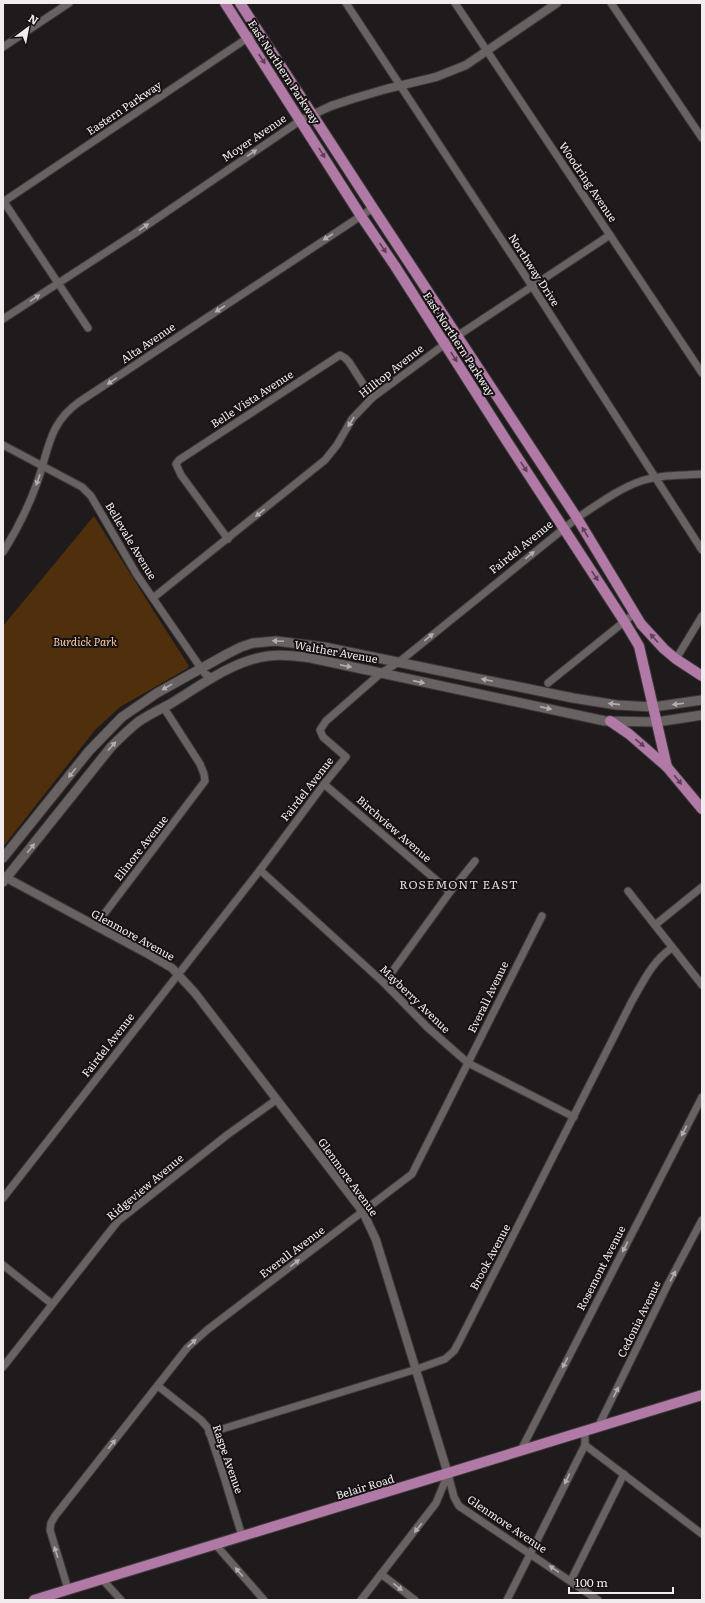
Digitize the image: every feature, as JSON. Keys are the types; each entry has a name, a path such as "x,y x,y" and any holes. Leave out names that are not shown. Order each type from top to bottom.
{"main road":[{"name":"East Northern Parkway","path":"225,3 639,646 667,766"},
{"name":"East Northern Parkway","path":"240,3 456,336 577,518 641,624 652,637 676,659 702,676"},
{"path":"501,430 514,423"},
{"name":"Walther Avenue","path":"3,858 89,751 112,725 141,703 241,647 265,641 295,642 616,705 653,707 702,700"},
{"name":"Walther Avenue","path":"4,879 111,747 139,722 236,665 255,658 281,655 310,658 610,721 657,722 702,715"},
{"path":"610,721 629,734 667,766 702,809"},
{"name":"Belair Road","path":"34,1600 702,1395"}],"street":[{"path":"3,47 70,3"},
{"name":"Northway Drive","path":"346,3 532,286 702,550"},
{"name":"Woodring Avenue","path":"455,3 702,372"},
{"name":"Moyer Avenue","path":"3,319 134,234 301,120 331,106 360,96 447,73 466,65 488,52 557,3"},
{"path":"611,3 702,138"},
{"name":"Eastern Parkway","path":"3,202 258,32"},
{"path":"3,202 88,328"},
{"name":"Alta Avenue","path":"3,552 15,533 28,506 56,426 61,418 71,408 373,208"},
{"name":"Hilltop Avenue","path":"153,598 325,460 337,445 352,419 372,398 456,336 610,235"},
{"name":"Belle Vista Avenue","path":"228,539 190,489 178,470 176,464 179,460 336,357 342,356 349,362 372,398"},
{"name":"Bellevale Avenue","path":"3,445 82,487 90,496 137,575 202,669 206,674 213,678"},
{"name":"Fairdel Avenue","path":"3,1198 260,870 346,757 323,737 320,730 326,721 381,673 399,662 563,527 620,491 640,482 656,478 702,474"},
{"path":"548,683 635,613"},
{"path":"676,659 702,616"},
{"name":"Elinore Avenue","path":"95,926 204,784 205,779 200,764 164,708"},
{"name":"Birchview Avenue","path":"324,784 450,892"},
{"path":"384,983 450,892 476,861"},
{"name":"Mayberry Avenue","path":"260,870 384,983 427,1027 468,1063 574,1117"},
{"name":"Glenmore Avenue","path":"4,879 148,954 178,973 195,993 363,1212 376,1240 417,1369 456,1502 466,1511 598,1600"},
{"path":"655,925 702,887"},
{"path":"628,890 702,985"},
{"name":"Everall Avenue","path":"68,1589 50,1535 51,1523 175,1362 196,1339 412,1174 495,1006 542,916"},
{"name":"Brook Avenue","path":"209,1433 417,1369 445,1359 454,1351 642,983 662,955 672,948"},
{"name":"Rosemont Avenue","path":"521,1450 702,1097"},
{"name":"Ridgeview Avenue","path":"3,1367 118,1222 237,1127 276,1100"},
{"name":"Cedonia Avenue","path":"598,1428 668,1284 702,1220"},
{"path":"3,1265 52,1304"},
{"name":"Raspe Avenue","path":"158,1386 201,1420 208,1428 242,1536"},
{"path":"507,1600 585,1444 585,1432"},
{"path":"585,1444 702,1534"},
{"path":"361,1600 424,1520 440,1496 448,1474"},
{"path":"570,1580 624,1474"},
{"path":"440,1496 445,1494 454,1497"},
{"path":"215,1544 264,1600"},
{"path":"381,1574 415,1600"},
{"path":"102,1579 121,1600"}],"green space":[{"name":"Burdick Park","path":"94,516 189,666 188,668 120,707 95,730 3,847 3,626"}],"district":[{"name":"ROSEMONT EAST","path":"459,885"}]}
